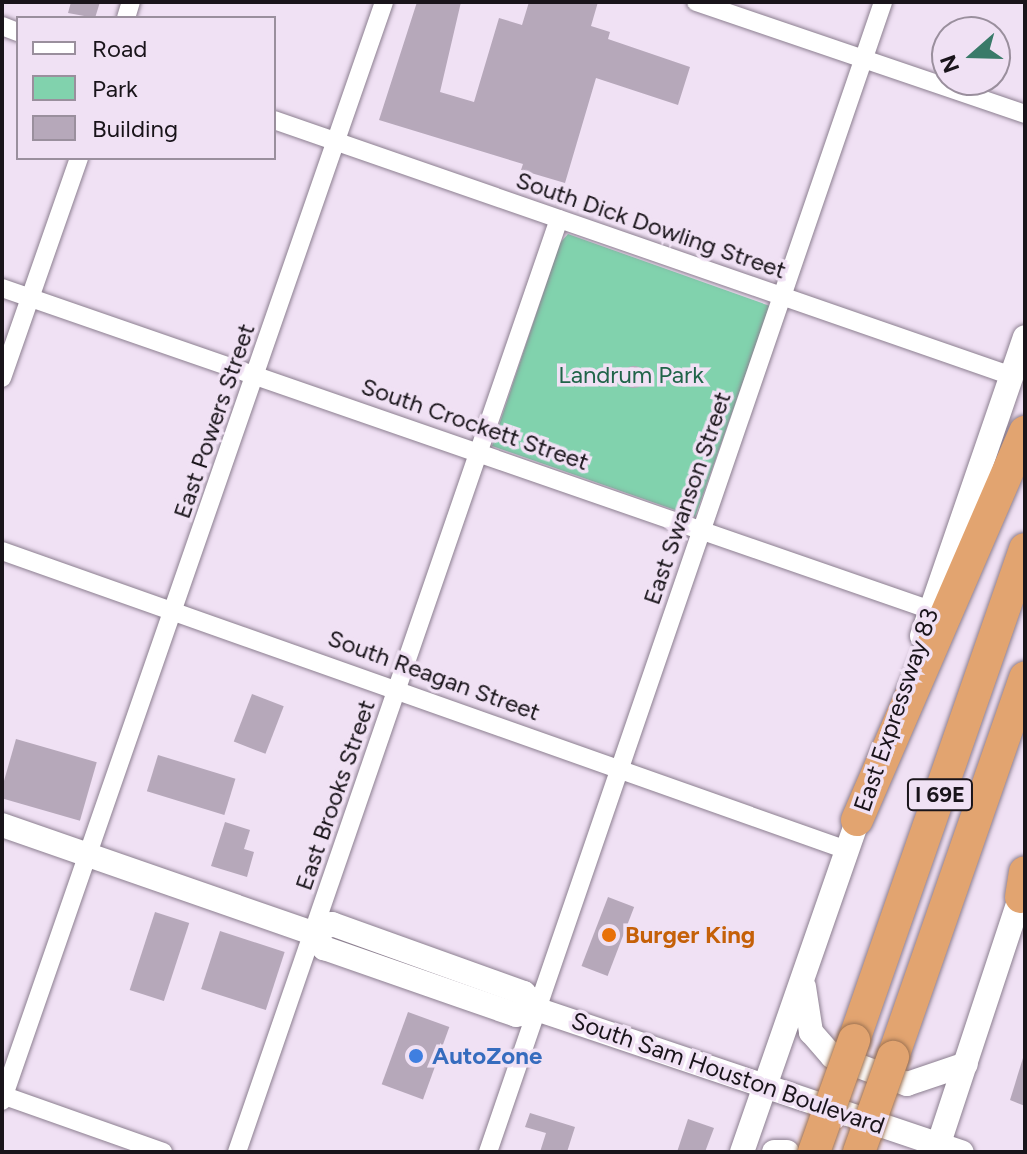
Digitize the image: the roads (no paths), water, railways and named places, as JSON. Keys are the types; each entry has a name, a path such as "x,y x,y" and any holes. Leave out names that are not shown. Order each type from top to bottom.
{"highway":[{"path":"852,835 1025,432"},
{"name":"I 69E","path":"814,1152 1025,549"},
{"name":"I 69E","path":"859,1152 1025,677"}],"main road":[{"name":"East Expressway 83","path":"742,1152 804,981 1025,337"},
{"name":"South Sam Houston Boulevard","path":"2,825 313,933 324,948 516,1015 539,1010 765,1084 945,1149"},
{"path":"945,1149 966,1064 1024,884"},
{"path":"804,981 811,1032 832,1056 907,1084 966,1064"},
{"path":"774,1152 787,1152"}],"street":[{"name":"East Powers Street","path":"3,1097 384,2"},
{"path":"696,2 1025,114"},
{"name":"East Swanson Street","path":"488,1152 883,2"},
{"name":"South Dick Dowling Street","path":"276,121 1012,376"},
{"path":"2,378 78,160"},
{"name":"East Brooks Street","path":"237,1152 559,219"},
{"name":"South Crockett Street","path":"2,288 257,373 931,610"},
{"name":"South Reagan Street","path":"2,551 619,766 852,835"},
{"path":"3,1097 163,1152"}],"place":[{"name":"Burger King","path":"609,935"},
{"name":"AutoZone","path":"416,1056"}],"park label":[{"name":"Landrum Park","path":"631,375"}]}
